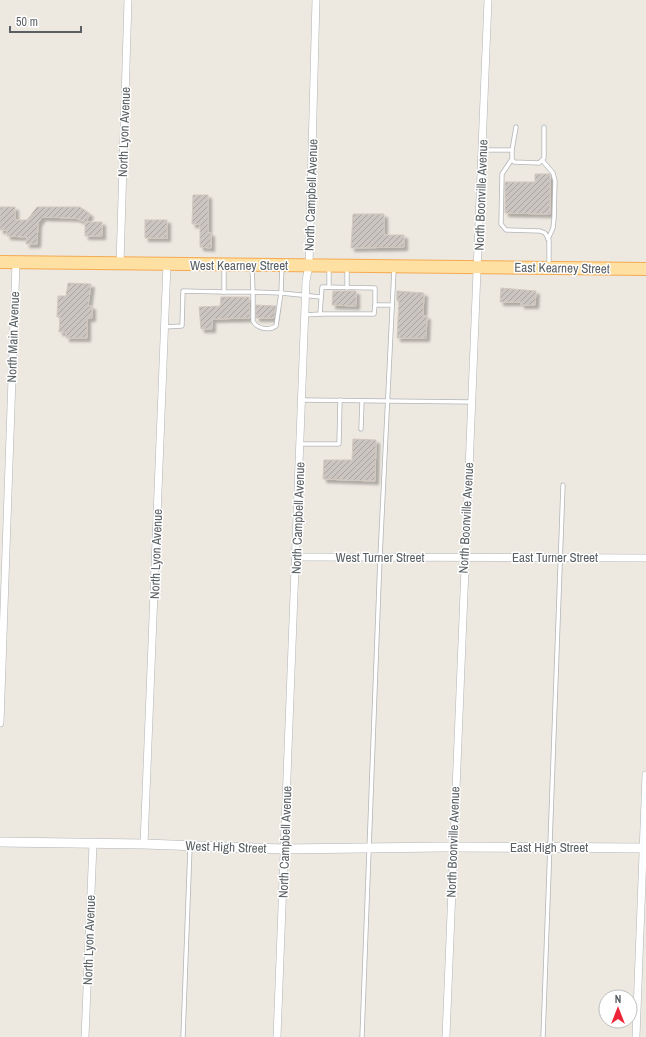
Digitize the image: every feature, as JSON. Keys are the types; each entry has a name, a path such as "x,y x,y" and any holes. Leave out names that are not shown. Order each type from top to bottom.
{"main road":[{"name":"West Kearney Street","path":"0,262 478,266"},
{"name":"East Kearney Street","path":"478,266 646,269"}],"street":[{"name":"North Lyon Avenue","path":"120,264 128,0"},
{"name":"North Campbell Avenue","path":"278,1037 305,315 309,265 316,0"},
{"name":"North Boonville Avenue","path":"446,1037 464,557 478,266 488,0"},
{"name":"North Main Avenue","path":"0,723 3,554 16,262"},
{"name":"North Lyon Avenue","path":"144,844 167,264"},
{"name":"West Turner Street","path":"296,557 464,557"},
{"name":"East Turner Street","path":"464,557 646,558"},
{"path":"636,1037 645,848 646,775"},
{"name":"West High Street","path":"0,842 144,844 284,849 453,847"},
{"name":"North Lyon Avenue","path":"85,1037 93,844"},
{"name":"East High Street","path":"453,847 645,848"}],"lane":[{"path":"516,127 512,159 502,174 501,224 506,230 540,231 545,233 548,239 549,268"},
{"path":"544,127 542,160 553,173 555,180 553,228 548,239"},
{"path":"482,150 512,150"},
{"path":"512,159 518,163 539,163 542,160"},
{"path":"224,265 224,292"},
{"path":"252,265 253,321 255,325 262,328 273,329 278,322 282,265"},
{"path":"329,265 329,287"},
{"path":"347,288 348,265"},
{"path":"362,1037 380,557 394,266"},
{"path":"305,315 374,314 375,288 322,287 320,314"},
{"path":"164,327 182,326 183,291 281,293 321,297"},
{"path":"375,305 392,305"},
{"path":"302,400 472,402"},
{"path":"300,444 339,444 340,400"},
{"path":"361,429 362,401"},
{"path":"543,1037 563,485"},
{"path":"183,1037 190,846"}],"building":[{"path":"535,174 550,174 550,214 505,213 505,182 535,182"},
{"path":"193,195 208,195 208,233 211,233 211,248 200,247 200,224 192,224"},
{"path":"0,207 15,207 15,220 27,220 37,207 80,207 90,214 86,222 102,222 102,236 85,236 85,222 76,218 42,217 38,223 37,244 26,244 27,237 7,236 7,230 0,230"},
{"path":"353,214 384,214 384,235 404,235 404,247 351,248"},
{"path":"145,220 167,220 167,238 145,238"},
{"path":"68,283 91,284 88,306 92,306 92,318 87,318 87,338 66,338 66,332 59,332 60,317 57,317 58,296 66,296"},
{"path":"501,288 536,291 535,305 521,305 521,302 500,302"},
{"path":"333,291 356,291 356,306 332,305"},
{"path":"397,291 424,293 423,316 427,316 426,338 397,338 399,301 397,301"},
{"path":"221,297 249,297 250,318 212,319 212,329 201,329 199,307 220,306"},
{"path":"256,305 276,306 274,318 256,318"},
{"path":"353,439 376,440 375,481 323,479 324,460 352,460"}]}
